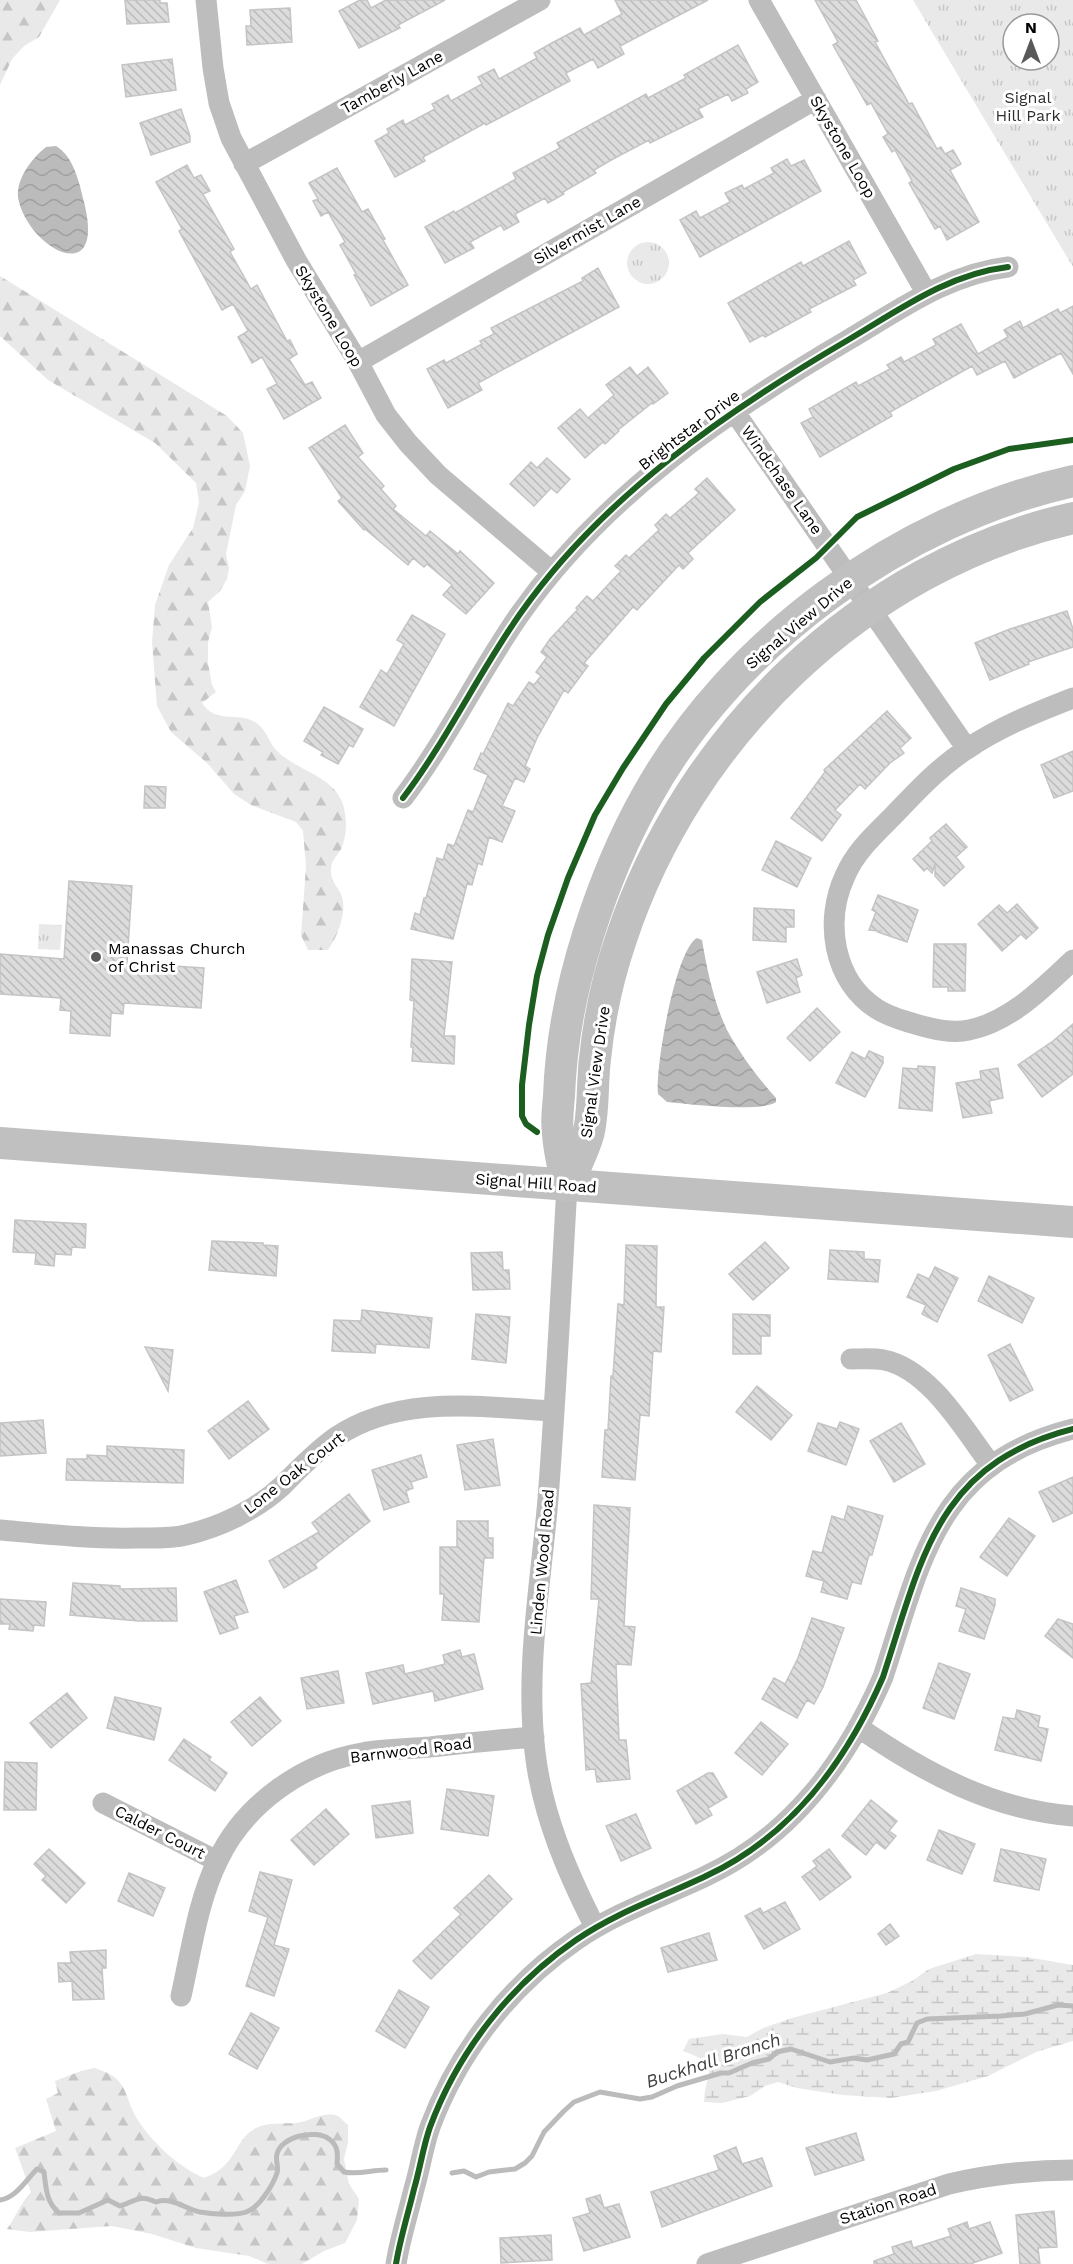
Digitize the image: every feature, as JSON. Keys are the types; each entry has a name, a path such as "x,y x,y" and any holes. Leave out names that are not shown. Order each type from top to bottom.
{"main road":[{"name":"Signal View Drive","path":"567,1186 557,1133 560,1071 565,1031 583,950 605,882 625,837 678,746 744,668 780,634 850,579 945,525 1009,500 1073,481"},
{"name":"Signal View Drive","path":"567,1186 589,1134 598,1038 621,939 643,882 664,838 687,798 719,752 754,709 793,670 870,608 927,574 976,550 1073,518"},
{"name":"Signal Hill Road","path":"0,1143 1073,1222"}],"street":[{"name":"Skystone Loop","path":"206,0 208,38 219,103 231,138 296,260 386,414 408,443 438,475 552,572"},
{"name":"Tamberly Lane","path":"244,164 540,0"},
{"name":"Skystone Loop","path":"759,0 927,294"},
{"name":"Silvermist Lane","path":"357,362 816,99"},
{"name":"Brightstar Drive","path":"404,798 430,762 479,676 520,614 552,572 595,526 641,483 687,445 770,386 927,294 961,277 984,269 1008,267"},
{"name":"Windchase Lane","path":"734,411 967,749"},
{"path":"1073,698 1011,724 967,749 935,774 880,829 859,853 845,875 839,893 834,933 838,956 848,980 860,995 877,1009 898,1019 949,1031 967,1031 1010,1014 1073,960"},
{"name":"Linden Wood Road","path":"567,1186 548,1498 535,1636 534,1737 544,1798 560,1851 595,1928"},
{"path":"851,1359 885,1360 901,1366 919,1378 940,1397 991,1466"},
{"name":"Lone Oak Court","path":"0,1530 112,1539 185,1535 242,1514 268,1497 308,1459 337,1437 379,1418 411,1409 444,1405 553,1411"},
{"path":"396,2264 430,2128 447,2089 468,2051 488,2023 540,1966 595,1928 639,1904 708,1876 749,1852 792,1818 822,1782 858,1727 884,1677 923,1555 939,1523 957,1498 991,1466 1013,1451 1036,1440 1073,1429"},
{"path":"858,1727 899,1755 941,1778 984,1797 1013,1806 1073,1816"},
{"name":"Barnwood Road","path":"181,1996 207,1884 217,1861 241,1822 279,1789 306,1772 361,1753 534,1737"},
{"name":"Calder Court","path":"104,1803 217,1861"},
{"name":"Station Road","path":"709,2264 949,2184 987,2175 1027,2170 1073,2170"}],"green space":[{"path":"0,0 60,0 39,37 24,46 12,59 0,85"},
{"name":"Signal Hill Park","path":"913,0 1073,0 1073,267"},
{"path":"648,242 656,243 663,248 668,255 668,271 663,278 656,283 648,284 640,283 633,278 628,271 627,263 628,255 633,248 640,243"},
{"path":"0,276 227,416 243,433 250,466 245,491 236,505 226,554 229,568 227,579 220,591 208,602 212,627 208,642 208,663 212,685 216,692 202,703 214,714 241,717 255,722 262,728 277,751 327,783 342,801 346,817 345,836 341,849 332,863 331,873 343,900 343,915 328,950 308,950 301,935 306,866 303,831 296,822 251,805 234,794 207,763 171,732 157,706 152,642 155,605 169,565 193,528 199,502 196,483 155,443 48,380 0,336"},
{"path":"39,924 62,925 60,950 38,949"},
{"path":"976,1954 1026,1957 1073,1965 1073,2041 1036,2052 988,2076 936,2091 891,2098 842,2095 797,2088 778,2082 765,2086 750,2096 722,2103 704,2102 708,2065 696,2056 683,2051 689,2039 723,2034 747,2037 763,2028 792,2018 887,1993 912,1981 929,1969"},
{"path":"94,2068 106,2072 120,2083 139,2122 160,2147 185,2168 204,2178 223,2167 243,2139 256,2128 271,2124 297,2123 322,2115 338,2116 348,2125 348,2142 344,2159 349,2184 359,2199 357,2220 345,2243 324,2251 302,2264 268,2264 249,2256 196,2248 152,2234 112,2226 30,2232 7,2229 31,2192 15,2148 56,2131 46,2099 58,2093 55,2081"}],"water":[{"path":"56,146 71,163 78,178 84,202 88,229 85,245 77,253 65,253 51,246 38,235 26,220 19,202 19,187 25,171 46,147"},
{"path":"697,938 702,940 718,1009 727,1030 750,1066 776,1098 776,1102 756,1107 707,1106 667,1102 658,1094 663,1037 674,986 689,947"}],"building":[{"path":"125,0 160,0 160,3 167,3 169,22 127,24"},
{"path":"360,0 367,0 371,8 386,0 445,0 398,25 400,28 359,48 339,11"},
{"path":"615,0 708,0 620,46 624,54 598,68 593,59 566,73 570,81 423,157 425,161 395,177 375,141 389,133 387,129 403,120 405,125 435,109 432,104 448,95 451,101 482,84 478,77 494,69 499,79 537,58 534,53 580,28 584,35 622,14"},
{"path":"815,0 856,0 878,41 875,42 937,149 941,147 945,154 953,150 961,164 950,170 979,222 947,240 940,226 935,229 909,183 912,181 895,150 892,152 883,137 888,134 871,103 867,105 833,45 838,42"},
{"path":"290,8 292,42 247,45 246,26 251,26 250,10"},
{"path":"738,45 758,82 746,89 748,93 732,101 728,94 698,109 703,117 650,143 649,140 613,159 594,170 596,173 548,203 545,198 515,214 519,222 504,230 501,225 470,242 474,248 445,263 425,227 516,179 513,173 560,148 557,143 646,94 648,98 686,78 684,75"},
{"path":"172,59 176,90 126,97 122,65"},
{"path":"181,109 190,142 151,155 140,123"},
{"path":"787,159 791,166 804,160 821,191 700,257 680,220 696,211 700,218 730,202 725,193 742,185 744,189 774,173 771,168"},
{"path":"187,165 194,178 201,175 210,191 203,194 234,249 230,252 251,289 257,285 287,341 290,340 297,354 289,359 305,385 312,382 321,398 284,419 267,389 277,384 262,357 252,363 238,337 248,331 233,304 222,310 179,231 182,229 156,182"},
{"path":"337,168 362,212 368,209 408,285 371,306 340,245 345,242 328,212 321,216 313,201 318,199 309,183"},
{"path":"849,241 866,273 853,280 856,285 809,309 811,312 765,337 763,335 750,342 728,303 801,262 803,266"},
{"path":"598,268 619,307 478,383 482,390 448,408 427,369 444,360 446,363 482,344 480,341 494,334 491,328 583,281 582,278"},
{"path":"1073,306 1073,374 1061,353 1014,378 1005,361 977,375 972,366 890,412 892,416 820,457 801,423 813,417 809,409 856,382 858,386 890,369 887,365 901,357 904,362 936,345 933,339 961,324 978,354 1008,337 1004,330 1020,321 1023,328 1058,309 1060,313"},
{"path":"630,367 637,376 648,367 668,393 652,403 618,430 605,444 603,442 585,458 558,428 580,409 588,418 614,395 606,385"},
{"path":"345,425 363,453 358,457 384,486 381,489 396,506 393,509 426,536 430,531 458,554 460,551 494,583 466,614 443,595 452,585 427,564 424,567 413,558 408,565 364,530 338,501 342,498 309,448"},
{"path":"547,458 570,479 557,493 551,488 534,506 510,484 531,462 537,468"},
{"path":"707,478 735,510 688,553 693,559 683,569 679,565 637,610 633,607 584,663 588,666 568,693 564,690 537,738 525,766 530,769 524,782 515,778 502,806 515,811 502,842 489,837 482,865 478,863 472,885 467,884 453,939 411,929 415,913 420,915 437,858 443,860 448,844 454,846 468,810 473,812 488,775 474,769 481,753 483,754 508,703 513,706 529,682 534,685 541,676 536,672 547,657 541,652 587,596 593,601 621,571 615,566 626,555 629,558 659,530 655,525 666,514 670,518 699,493 695,489"},
{"path":"1067,611 1073,629 1073,647 1028,662 1029,664 990,680 975,643"},
{"path":"412,615 445,634 394,726 360,707 381,670 387,674 404,644 397,640"},
{"path":"324,707 363,729 353,747 349,745 338,764 321,755 323,752 304,741"},
{"path":"887,711 911,738 900,748 904,753 890,763 865,789 860,784 835,810 841,815 822,841 791,818 825,772 824,770"},
{"path":"1073,751 1073,791 1054,798 1041,765"},
{"path":"145,786 166,787 165,808 144,808"},
{"path":"946,824 967,847 956,857 964,867 944,886 935,876 935,864 932,873 927,868 924,871 913,859 932,841 930,838"},
{"path":"776,841 811,858 797,887 762,870"},
{"name":"Manassas Church of Christ","path":"69,881 132,886 127,963 204,968 201,1008 124,1003 123,1014 111,1013 110,1036 70,1033 71,1011 60,1010 61,998 0,994 0,954 64,959"},
{"path":"878,895 918,910 907,942 878,932 880,931 869,930 876,912 872,910"},
{"path":"1017,904 1038,928 1026,939 1021,934 1002,951 978,924 999,905 1007,913"},
{"path":"754,908 794,910 794,927 786,927 786,942 753,940"},
{"path":"934,944 966,944 965,991 948,991 948,987 933,987"},
{"path":"412,959 452,962 444,1036 455,1036 454,1064 412,1061 414,1001 410,1000"},
{"path":"797,959 802,975 796,978 800,992 767,1003 757,972"},
{"path":"817,1008 840,1032 810,1061 787,1038"},
{"path":"1073,1024 1073,1074 1042,1097 1018,1065"},
{"path":"869,1051 883,1057 883,1063 865,1097 836,1083 852,1052 865,1059"},
{"path":"918,1066 935,1067 932,1111 899,1108 903,1068 918,1069"},
{"path":"998,1068 1003,1098 989,1101 992,1113 963,1118 956,1083 981,1079 980,1071"},
{"path":"15,1220 86,1224 85,1248 72,1247 71,1255 55,1254 54,1266 35,1264 36,1253 13,1252"},
{"path":"212,1241 263,1243 263,1245 278,1246 276,1276 209,1270"},
{"path":"765,1242 789,1268 753,1300 729,1274"},
{"path":"626,1245 657,1246 656,1307 664,1307 661,1352 653,1351 649,1416 640,1415 635,1480 602,1477 618,1304 624,1305"},
{"path":"830,1250 864,1252 864,1259 880,1260 878,1282 828,1279"},
{"path":"502,1252 503,1270 509,1270 510,1289 473,1290 471,1253"},
{"path":"935,1267 958,1278 937,1322 922,1314 926,1305 907,1297 918,1274 929,1279"},
{"path":"989,1276 1034,1298 1022,1323 978,1301"},
{"path":"362,1310 432,1318 429,1348 376,1344 375,1353 332,1351 334,1320 361,1321"},
{"path":"476,1314 510,1317 506,1363 472,1359"},
{"path":"733,1314 770,1315 770,1336 761,1336 761,1354 733,1354"},
{"path":"1010,1344 1033,1390 1010,1401 988,1355"},
{"path":"145,1347 173,1350 168,1391"},
{"path":"757,1386 792,1415 771,1440 736,1412"},
{"path":"248,1401 269,1429 229,1459 208,1431"},
{"path":"43,1420 46,1453 0,1456 0,1423"},
{"path":"840,1422 859,1429 846,1465 808,1451 818,1423 837,1429"},
{"path":"901,1423 925,1464 894,1482 870,1441"},
{"path":"493,1439 500,1485 465,1490 457,1445"},
{"path":"107,1446 184,1450 183,1483 66,1480 67,1459 87,1459 87,1455 107,1456"},
{"path":"421,1455 427,1477 411,1482 413,1488 406,1491 409,1502 384,1510 372,1470"},
{"path":"1073,1477 1073,1513 1053,1522 1039,1492"},
{"path":"349,1494 370,1521 315,1564 317,1568 284,1588 269,1561 319,1532 312,1523"},
{"path":"594,1505 630,1508 624,1626 635,1627 631,1665 616,1664 619,1740 626,1740 630,1779 597,1782 595,1769 586,1770 581,1684 591,1683 599,1599 591,1599"},
{"path":"848,1506 883,1516 861,1584 852,1582 847,1599 821,1592 824,1581 806,1576 813,1551 822,1553 832,1516 844,1520"},
{"path":"1009,1518 1035,1536 1007,1576 980,1557"},
{"path":"457,1521 488,1521 488,1538 493,1538 493,1558 484,1558 479,1622 442,1620 444,1594 440,1594 440,1547 457,1547"},
{"path":"236,1580 248,1612 234,1616 238,1628 220,1634 204,1592"},
{"path":"73,1583 120,1586 120,1589 176,1588 177,1621 139,1621 70,1615"},
{"path":"961,1588 995,1599 984,1639 959,1631 966,1609 956,1606"},
{"path":"0,1599 46,1602 44,1626 34,1625 33,1631 9,1629 10,1624 0,1624"},
{"path":"812,1618 844,1628 823,1687 814,1704 807,1700 797,1718 762,1699 774,1678 785,1684 798,1658"},
{"path":"1058,1619 1073,1624 1073,1658 1045,1636"},
{"path":"460,1650 462,1657 474,1654 483,1689 435,1701 433,1691 373,1704 366,1673 403,1665 405,1674 445,1664 443,1655"},
{"path":"939,1663 970,1674 954,1719 923,1708"},
{"path":"338,1671 344,1703 307,1709 301,1678"},
{"path":"67,1693 87,1718 51,1748 30,1723"},
{"path":"115,1697 161,1708 154,1740 107,1728"},
{"path":"260,1697 281,1721 252,1746 231,1722"},
{"path":"1017,1710 1040,1716 1038,1727 1048,1729 1041,1761 995,1750 1003,1717 1015,1719"},
{"path":"761,1722 788,1744 762,1775 735,1753"},
{"path":"184,1739 211,1757 209,1760 227,1773 215,1791 169,1760"},
{"path":"5,1762 37,1763 36,1810 4,1810"},
{"path":"708,1773 713,1773 727,1797 708,1808 712,1815 696,1824 677,1791"},
{"path":"447,1789 494,1796 488,1836 441,1829"},
{"path":"871,1800 897,1821 889,1831 896,1836 885,1849 876,1842 866,1855 842,1836"},
{"path":"410,1801 413,1833 376,1838 372,1806"},
{"path":"326,1809 349,1834 314,1865 291,1840"},
{"path":"636,1814 651,1848 621,1861 606,1826"},
{"path":"939,1830 975,1844 962,1874 927,1860"},
{"path":"49,1849 85,1883 66,1903 42,1880 46,1876 34,1864"},
{"path":"829,1849 851,1877 820,1900 802,1877 817,1866 813,1861"},
{"path":"1001,1849 1046,1859 1039,1890 994,1881"},
{"path":"260,1872 292,1880 274,1945 289,1949 274,1996 246,1986 268,1917 249,1911"},
{"path":"129,1873 165,1888 153,1916 118,1901"},
{"path":"489,1875 512,1899 431,1979 413,1961 461,1914 454,1908"},
{"path":"785,1902 800,1929 764,1949 745,1916 760,1908 763,1913"},
{"path":"890,1924 899,1936 886,1945 878,1934"},
{"path":"709,1933 717,1960 668,1972 661,1948"},
{"path":"106,1950 106,1968 102,1968 104,1999 73,2000 72,1981 59,1982 58,1963 71,1963 70,1952"},
{"path":"399,1990 429,2007 405,2048 376,2031"},
{"path":"251,2013 279,2028 257,2069 229,2054"},
{"path":"856,2133 864,2160 815,2175 806,2148"},
{"path":"736,2147 742,2164 762,2158 772,2186 662,2227 651,2192 719,2170 714,2156"},
{"path":"600,2195 604,2208 619,2204 630,2237 584,2251 573,2218 590,2213 586,2199"},
{"path":"1054,2211 1057,2247 1038,2248 1040,2264 1020,2264 1016,2215"},
{"path":"967,2222 969,2229 990,2222 1002,2253 970,2264 874,2264 874,2261 894,2254 892,2247 911,2241 913,2248 951,2236 948,2229"},
{"path":"551,2235 552,2260 501,2263 500,2238"}],"waterway":[{"name":"Buckhall Branch","path":"452,2173 464,2171 476,2177 489,2172 515,2169 532,2156 544,2132 564,2111 574,2102 600,2092 640,2099 652,2097 677,2086 721,2073 729,2073 752,2063 769,2059 777,2052 791,2049 830,2062 854,2058 867,2060 894,2054 901,2044 908,2042 917,2023 927,2019 1025,2014 1058,2005 1073,2006"},
{"name":"Buckhall Branch","path":"0,2200 16,2192 37,2169 44,2172 49,2199 59,2213 79,2213 108,2200 120,2206 141,2198 156,2202 172,2202 205,2213 242,2213 256,2206 269,2190 277,2173 277,2156 280,2148 292,2139 308,2135 323,2136 332,2141 337,2150 337,2164 344,2172 386,2170"}],"cycle path":[{"path":"403,798 434,753 520,614 553,571 628,494 712,427 886,317 944,285 986,271 1008,267"},
{"path":"537,1132 526,1124 522,1116 522,1085 537,976 548,935 568,878 595,815 666,704 704,658 760,602 816,558 857,517 954,469 1009,449 1073,440"},
{"path":"396,2264 430,2127 455,2072 489,2022 529,1978 576,1940 624,1913 706,1876 737,1859 765,1840 790,1818 833,1767 868,1708 883,1677 924,1556 941,1522 963,1492 991,1466 1027,1445 1073,1429"}],"place":[{"name":"Manassas Church of Christ","path":"96,957"}]}
